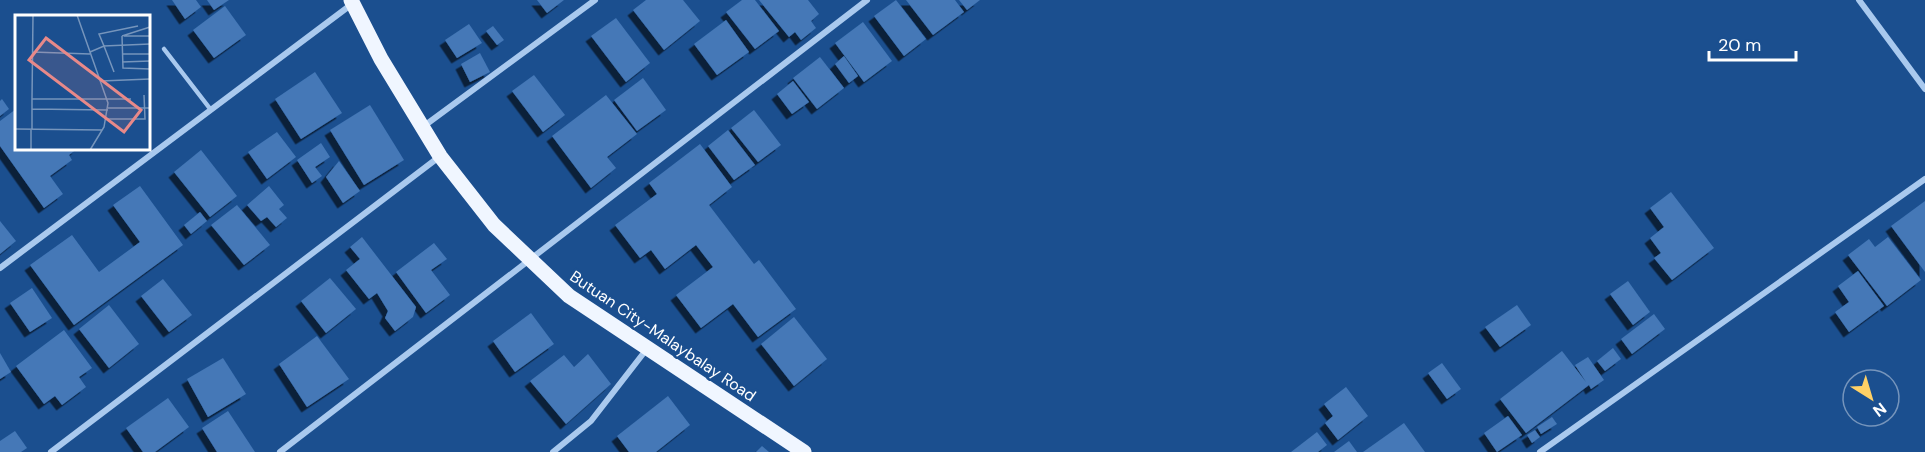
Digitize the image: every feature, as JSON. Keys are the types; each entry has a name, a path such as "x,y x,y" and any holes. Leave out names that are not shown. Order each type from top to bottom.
{"main road":[{"name":"Butuan City-Malaybalay Road","path":"352,2 381,59 440,156 494,225 569,296 787,445 804,452"}],"street":[{"path":"422,127 595,0"},
{"path":"280,452 867,0"},
{"path":"1859,0 1925,89"},
{"path":"0,268 352,2"},
{"path":"51,452 440,156"},
{"path":"1540,452 1925,179"},
{"path":"553,452 591,422 646,350"}],"lane":[{"path":"164,49 211,110"}],"building":[{"path":"172,0 196,0 201,7 185,19"},
{"path":"207,0 229,0 214,10"},
{"path":"537,0 564,0 547,13"},
{"path":"646,0 683,0 700,21 664,50 633,10"},
{"path":"742,0 755,0 779,31 755,49 726,12"},
{"path":"759,0 808,0 819,14 811,21 816,28 801,40 795,32 789,37"},
{"path":"896,0 926,39 904,56 874,16"},
{"path":"906,0 955,0 964,12 933,35"},
{"path":"959,0 980,0 967,10"},
{"path":"225,6 246,35 214,58 193,30"},
{"path":"616,18 650,63 626,82 591,36"},
{"path":"726,20 749,52 717,75 694,44"},
{"path":"863,22 892,61 864,82 835,43"},
{"path":"469,24 482,43 457,58 445,40"},
{"path":"493,26 504,40 497,45 486,31"},
{"path":"480,53 490,72 470,82 461,64"},
{"path":"844,56 858,76 849,83 835,64"},
{"path":"820,57 844,88 817,109 793,78"},
{"path":"315,72 342,113 301,139 275,99"},
{"path":"534,75 565,115 543,132 512,91"},
{"path":"643,78 666,110 637,131 614,100"},
{"path":"793,81 809,102 792,114 777,94"},
{"path":"606,95 637,134 607,157 616,168 591,188 552,136"},
{"path":"2,99 9,109 0,116 0,101"},
{"path":"370,105 404,160 364,185 330,130"},
{"path":"15,110 15,150 75,150 69,155 72,160 50,176 63,194 44,208 0,146 0,121"},
{"path":"754,110 781,145 758,162 731,128"},
{"path":"728,130 755,165 734,180 708,146"},
{"path":"277,132 296,157 267,179 248,152"},
{"path":"321,143 330,157 315,167 322,176 312,183 297,160"},
{"path":"700,144 732,187 709,205 754,264 759,260 796,309 758,337 733,304 701,328 676,295 713,267 696,245 665,269 651,250 640,258 615,225 657,194 649,183"},
{"path":"201,150 237,196 210,217 174,172"},
{"path":"339,161 360,191 343,203 326,177"},
{"path":"140,186 183,245 74,325 30,265 72,235 99,272 140,242 113,205"},
{"path":"269,186 284,205 279,209 287,218 276,227 267,217 261,221 247,205"},
{"path":"1671,192 1714,248 1672,280 1654,258 1661,253 1650,238 1664,227 1650,208"},
{"path":"1925,201 1925,272 1891,226"},
{"path":"237,205 270,245 244,265 211,225"},
{"path":"200,212 207,221 191,234 184,225"},
{"path":"0,221 16,241 0,254"},
{"path":"362,237 416,307 413,317 395,331 385,318 388,311 377,293 369,299 346,270 360,259 350,247"},
{"path":"1888,237 1921,280 1887,306 1848,255 1869,239 1875,247"},
{"path":"434,243 447,259 431,270 450,295 426,313 396,272"},
{"path":"1858,271 1884,306 1849,332 1835,312 1849,302 1838,286"},
{"path":"330,278 356,309 326,333 301,301"},
{"path":"163,279 192,315 169,332 141,296"},
{"path":"1628,281 1650,312 1633,325 1610,294"},
{"path":"32,288 52,318 30,332 10,303"},
{"path":"109,305 139,344 109,368 79,329"},
{"path":"1517,305 1531,325 1500,347 1485,327"},
{"path":"531,313 554,344 515,372 493,341"},
{"path":"1654,314 1665,329 1632,354 1621,339"},
{"path":"794,317 827,359 794,386 761,344"},
{"path":"64,330 92,368 79,377 86,387 62,405 55,396 44,404 16,366"},
{"path":"317,336 349,379 307,407 279,364"},
{"path":"1613,348 1621,359 1605,371 1597,361"},
{"path":"1562,351 1586,382 1575,365 1588,357 1604,380 1591,389 1589,385 1526,433 1500,399"},
{"path":"0,353 11,372 0,379"},
{"path":"588,354 611,384 566,424 530,381 564,355 574,367"},
{"path":"223,358 246,394 208,417 187,379"},
{"path":"1442,363 1461,389 1447,399 1428,373"},
{"path":"1346,387 1368,416 1338,440 1325,423 1333,416 1324,404"},
{"path":"668,396 690,425 656,452 629,452 617,436"},
{"path":"168,398 189,427 155,452 143,452 126,428"},
{"path":"228,411 255,452 217,452 202,428"},
{"path":"1508,416 1522,435 1497,452 1484,433"},
{"path":"1552,417 1557,424 1541,434 1537,427"},
{"path":"1404,423 1425,452 1363,452"},
{"path":"1535,430 1540,437 1532,443 1527,435"},
{"path":"15,431 27,448 21,452 0,452 0,441"},
{"path":"1317,432 1327,445 1318,452 1291,452"},
{"path":"1349,441 1357,452 1334,452"},
{"path":"762,446 769,452 756,452"}]}
